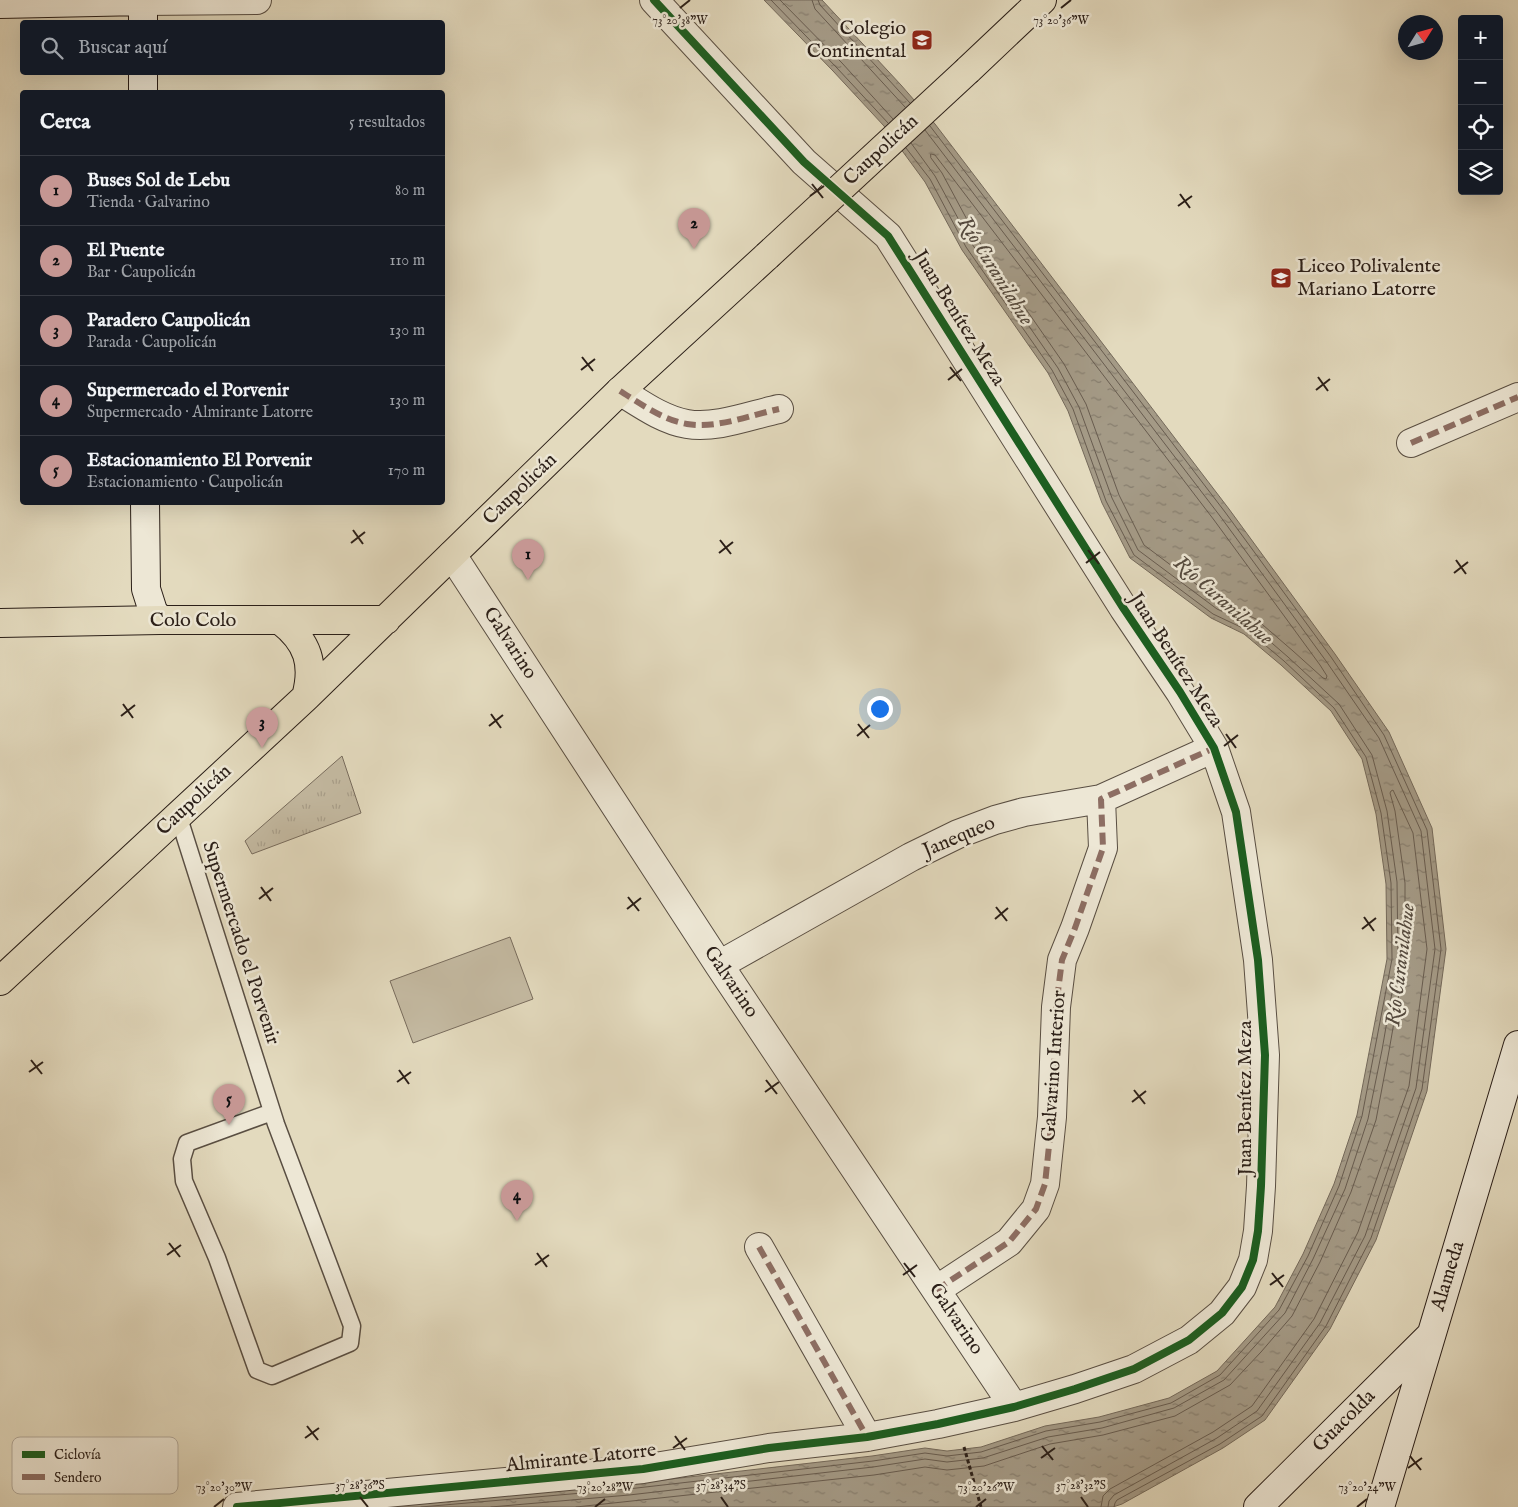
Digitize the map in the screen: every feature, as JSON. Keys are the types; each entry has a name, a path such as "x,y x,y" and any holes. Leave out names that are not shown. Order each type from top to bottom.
{"main road":[{"name":"Caupolicán","path":"0,980 306,697 620,392 1042,0"},
{"name":"Colo Colo","path":"0,623 160,620 386,620"},
{"path":"281,620 302,640 308,654 310,683 306,697"}],"street":[{"path":"0,4 143,8 257,0"},
{"name":"Juan Benítez Meza","path":"654,0 804,162 888,236 1214,748 1236,812 1258,960 1265,1055 1260,1204 1253,1260 1242,1288 1222,1313 1189,1340 1134,1370 1014,1407"},
{"path":"143,75 143,90"},
{"path":"620,392 659,415 687,424 713,425 779,409"},
{"path":"1411,443 1518,397"},
{"path":"145,505 146,589 153,611 160,620"},
{"name":"Galvarino","path":"452,555 719,965 1014,1407"},
{"name":"Janequeo","path":"719,965 911,857 958,834 995,820 1024,812 1101,799 1214,748"},
{"name":"Galvarino Interior","path":"936,1290 1010,1242 1036,1209 1045,1184 1052,1117 1056,1007 1062,960 1103,848 1101,799"},
{"name":"Alameda","path":"1380,1507 1518,1045"},
{"path":"758,1247 867,1438"},
{"name":"Guacolda","path":"1258,1507 1430,1335"},
{"name":"Almirante Latorre","path":"237,1507 643,1469 769,1448 867,1438 1014,1407"}],"lane":[{"name":"Supermercado el Porvenir","path":"178,815 272,1112 352,1326 350,1343 272,1376 257,1370 217,1258 184,1181 182,1159 187,1143 272,1112"}],"path":[{"path":"964,1445 981,1507"}],"green space":[{"path":"342,756 361,813 252,854 245,841"},
{"path":"510,937 533,999 413,1043 390,981"}],"water":[{"name":"Río Curanilahue","path":"764,0 822,0 935,124 1229,509 1335,654 1389,732 1432,828 1446,949 1427,1091 1376,1240 1330,1329 1265,1420 1223,1448 1122,1504 1113,1507 364,1507 628,1484 872,1456 925,1448 947,1451 981,1447 1045,1426 1099,1417 1169,1398 1217,1371 1275,1307 1303,1254 1334,1184 1357,1115 1387,959 1386,884 1376,814 1362,759 1331,711 1281,665 1244,634 1211,618 1130,558 1102,503 1068,411 1048,373 962,250 925,182 884,126"}],"marked path":[{"path":"620,391 669,419 687,424 710,425 779,409"},
{"path":"1411,443 1518,397"},
{"path":"936,1290 1009,1242 1036,1209 1045,1184 1052,1117 1056,1007 1062,960 1103,848 1101,799 1214,748"},
{"path":"759,1247 867,1437"}],"cycle path":[{"path":"237,1507 643,1469 769,1448 867,1437 1014,1407 1134,1369 1189,1340 1222,1313 1242,1287 1253,1260 1258,1231 1261,1186 1265,1055 1258,960 1236,812 1214,748 888,236 804,162 654,0"}],"place":[{"name":"Colegio Continental","path":"922,40"},
{"name":"El Puente","path":"694,249"},
{"name":"Liceo Polivalente Mariano Latorre","path":"1281,278"},
{"name":"Buses Sol de Lebu","path":"528,580"},
{"name":"Paradero Caupolicán","path":"262,748"},
{"name":"Estacionamiento El Porvenir","path":"229,1125"},
{"name":"Supermercado el Porvenir","path":"517,1221"}]}
